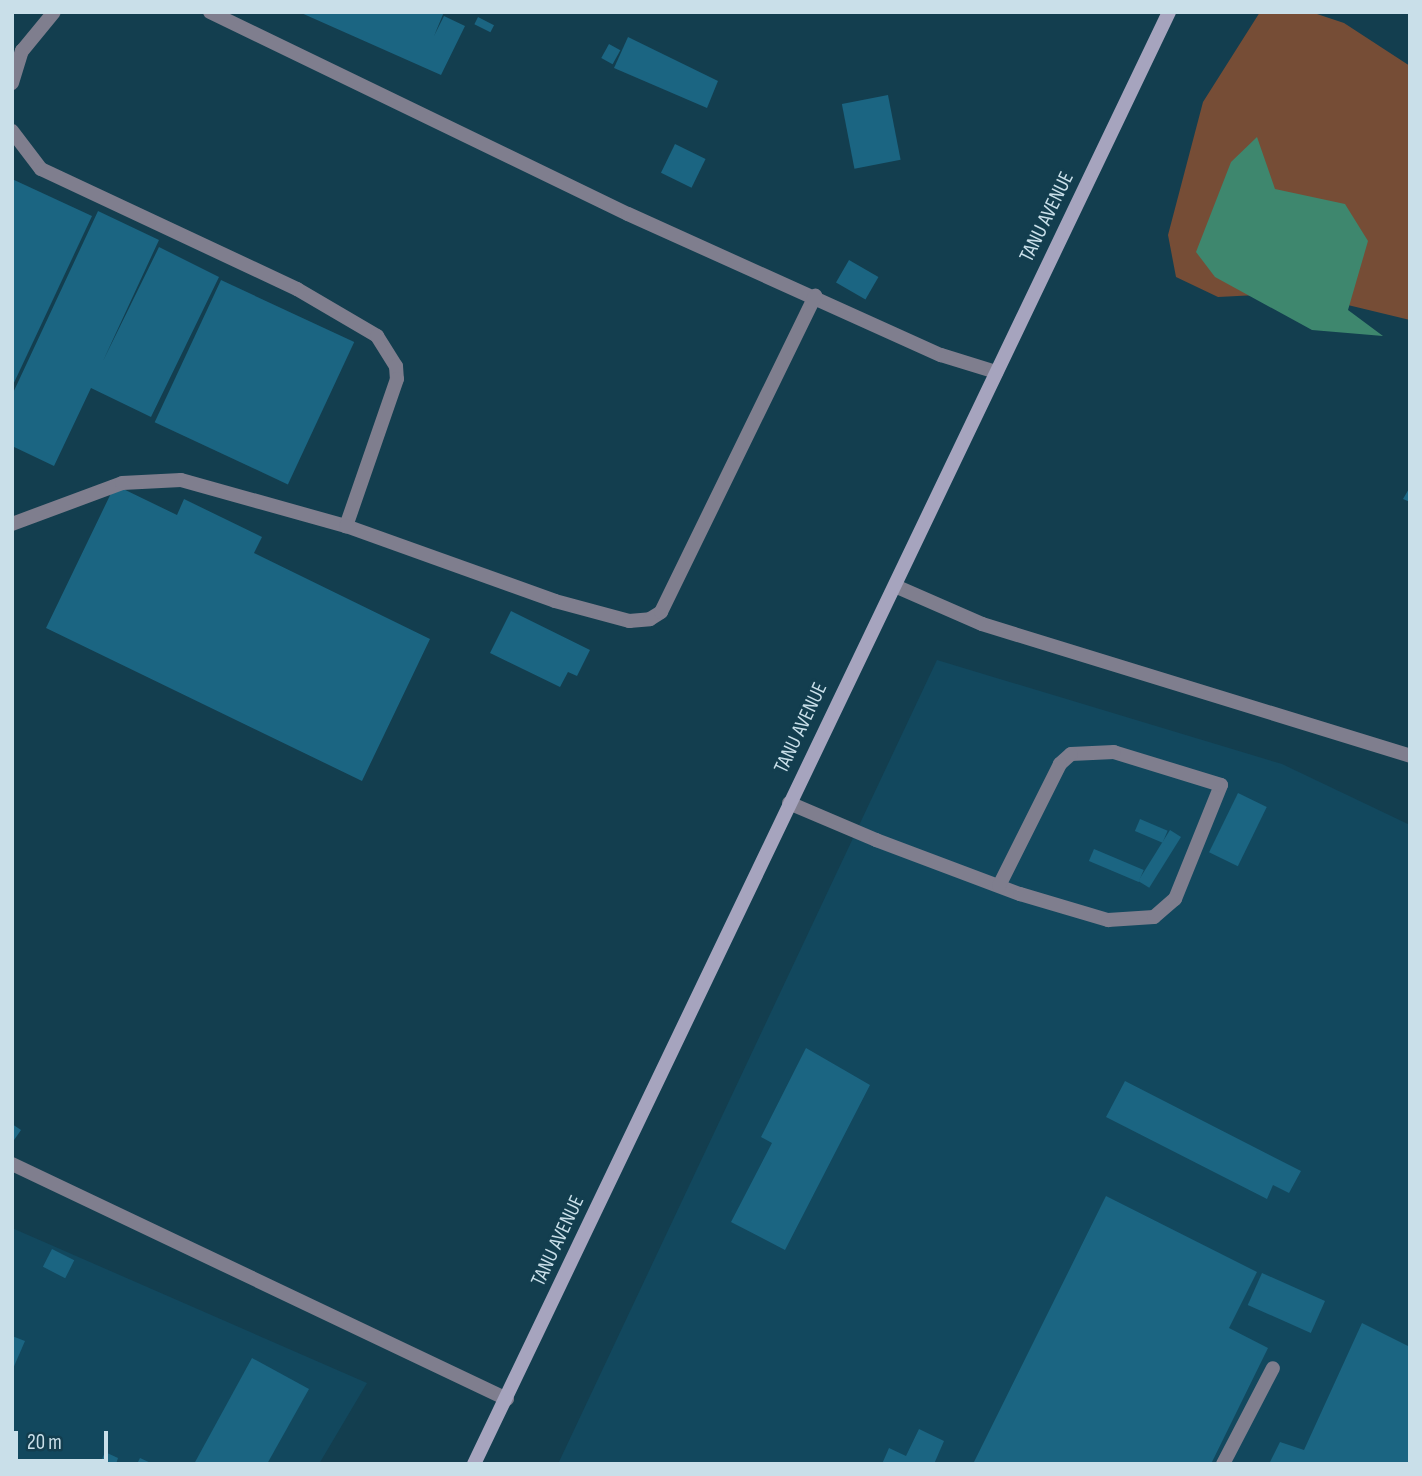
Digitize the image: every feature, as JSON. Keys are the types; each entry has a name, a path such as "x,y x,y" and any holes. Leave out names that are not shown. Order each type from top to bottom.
{"street":[{"name":"TANU AVENUE","path":"474,1464 1169,12"}],"lane":[{"path":"12,83 22,51 54,12"},
{"path":"210,12 628,214 941,355 996,372"},
{"path":"12,131 41,169 297,289 377,336 397,379 346,526"},
{"path":"12,524 122,483 152,478 217,488 346,526 555,601 629,621 656,615 778,383 815,296"},
{"path":"895,586 982,624 1410,756"},
{"path":"789,803 999,886 1108,920 1154,917 1175,899 1221,785 1114,752 1071,754 1060,764 999,886"},
{"path":"12,1164 507,1399"},
{"path":"1223,1464 1273,1368"}],"shaded area":[{"path":"1260,12 1311,12 1344,23 1410,66 1410,320 1298,293 1218,297 1176,277 1168,235 1203,102"},
{"path":"1257,137 1275,189 1345,204 1368,241 1348,310 1383,336 1312,330 1215,277 1196,252 1231,162"},
{"path":"937,660 1282,764 1410,825 1410,1464 558,1464"},
{"path":"12,1228 367,1383 319,1464 12,1464"}],"building":[{"path":"299,12 444,12 434,36 444,16 465,26 441,75"},
{"path":"478,17 494,25 490,32 474,24"},
{"path":"628,37 718,81 707,108 614,68"},
{"path":"609,44 620,50 613,64 601,58"},
{"path":"888,95 901,160 854,169 842,104"},
{"path":"675,144 706,159 692,188 661,173"},
{"path":"12,179 92,216 12,387"},
{"path":"98,211 159,240 103,361 159,247 219,277 151,417 91,388 54,466 12,446 12,395"},
{"path":"849,260 878,277 865,300 836,283"},
{"path":"221,280 354,342 288,484 155,422"},
{"path":"115,485 177,515 184,499 262,537 254,553 430,639 362,781 46,628"},
{"path":"1410,487 1410,502 1403,499"},
{"path":"511,611 590,650 577,676 568,672 560,687 490,653"},
{"path":"1238,793 1267,807 1238,866 1209,852"},
{"path":"1140,819 1168,831 1163,843 1135,831"},
{"path":"1170,830 1181,837 1149,888 1138,881"},
{"path":"1094,849 1144,870 1139,882 1089,861"},
{"path":"806,1048 870,1085 785,1250 731,1222 772,1143 761,1137"},
{"path":"1125,1081 1301,1171 1289,1193 1273,1185 1267,1199 1106,1117"},
{"path":"12,1124 21,1130 12,1143"},
{"path":"1106,1196 1257,1272 1229,1328 1268,1348 1211,1464 973,1464"},
{"path":"52,1249 74,1260 65,1278 43,1267"},
{"path":"1262,1273 1325,1301 1311,1333 1248,1305"},
{"path":"1362,1323 1410,1347 1410,1464 1269,1464 1280,1442 1304,1450"},
{"path":"12,1336 25,1341 12,1371"},
{"path":"252,1358 309,1389 267,1464 194,1464"},
{"path":"919,1429 944,1441 934,1464 882,1464 889,1448 906,1456"},
{"path":"105,1452 118,1458 116,1464 100,1464"},
{"path":"140,1458 153,1464 137,1464"}]}
